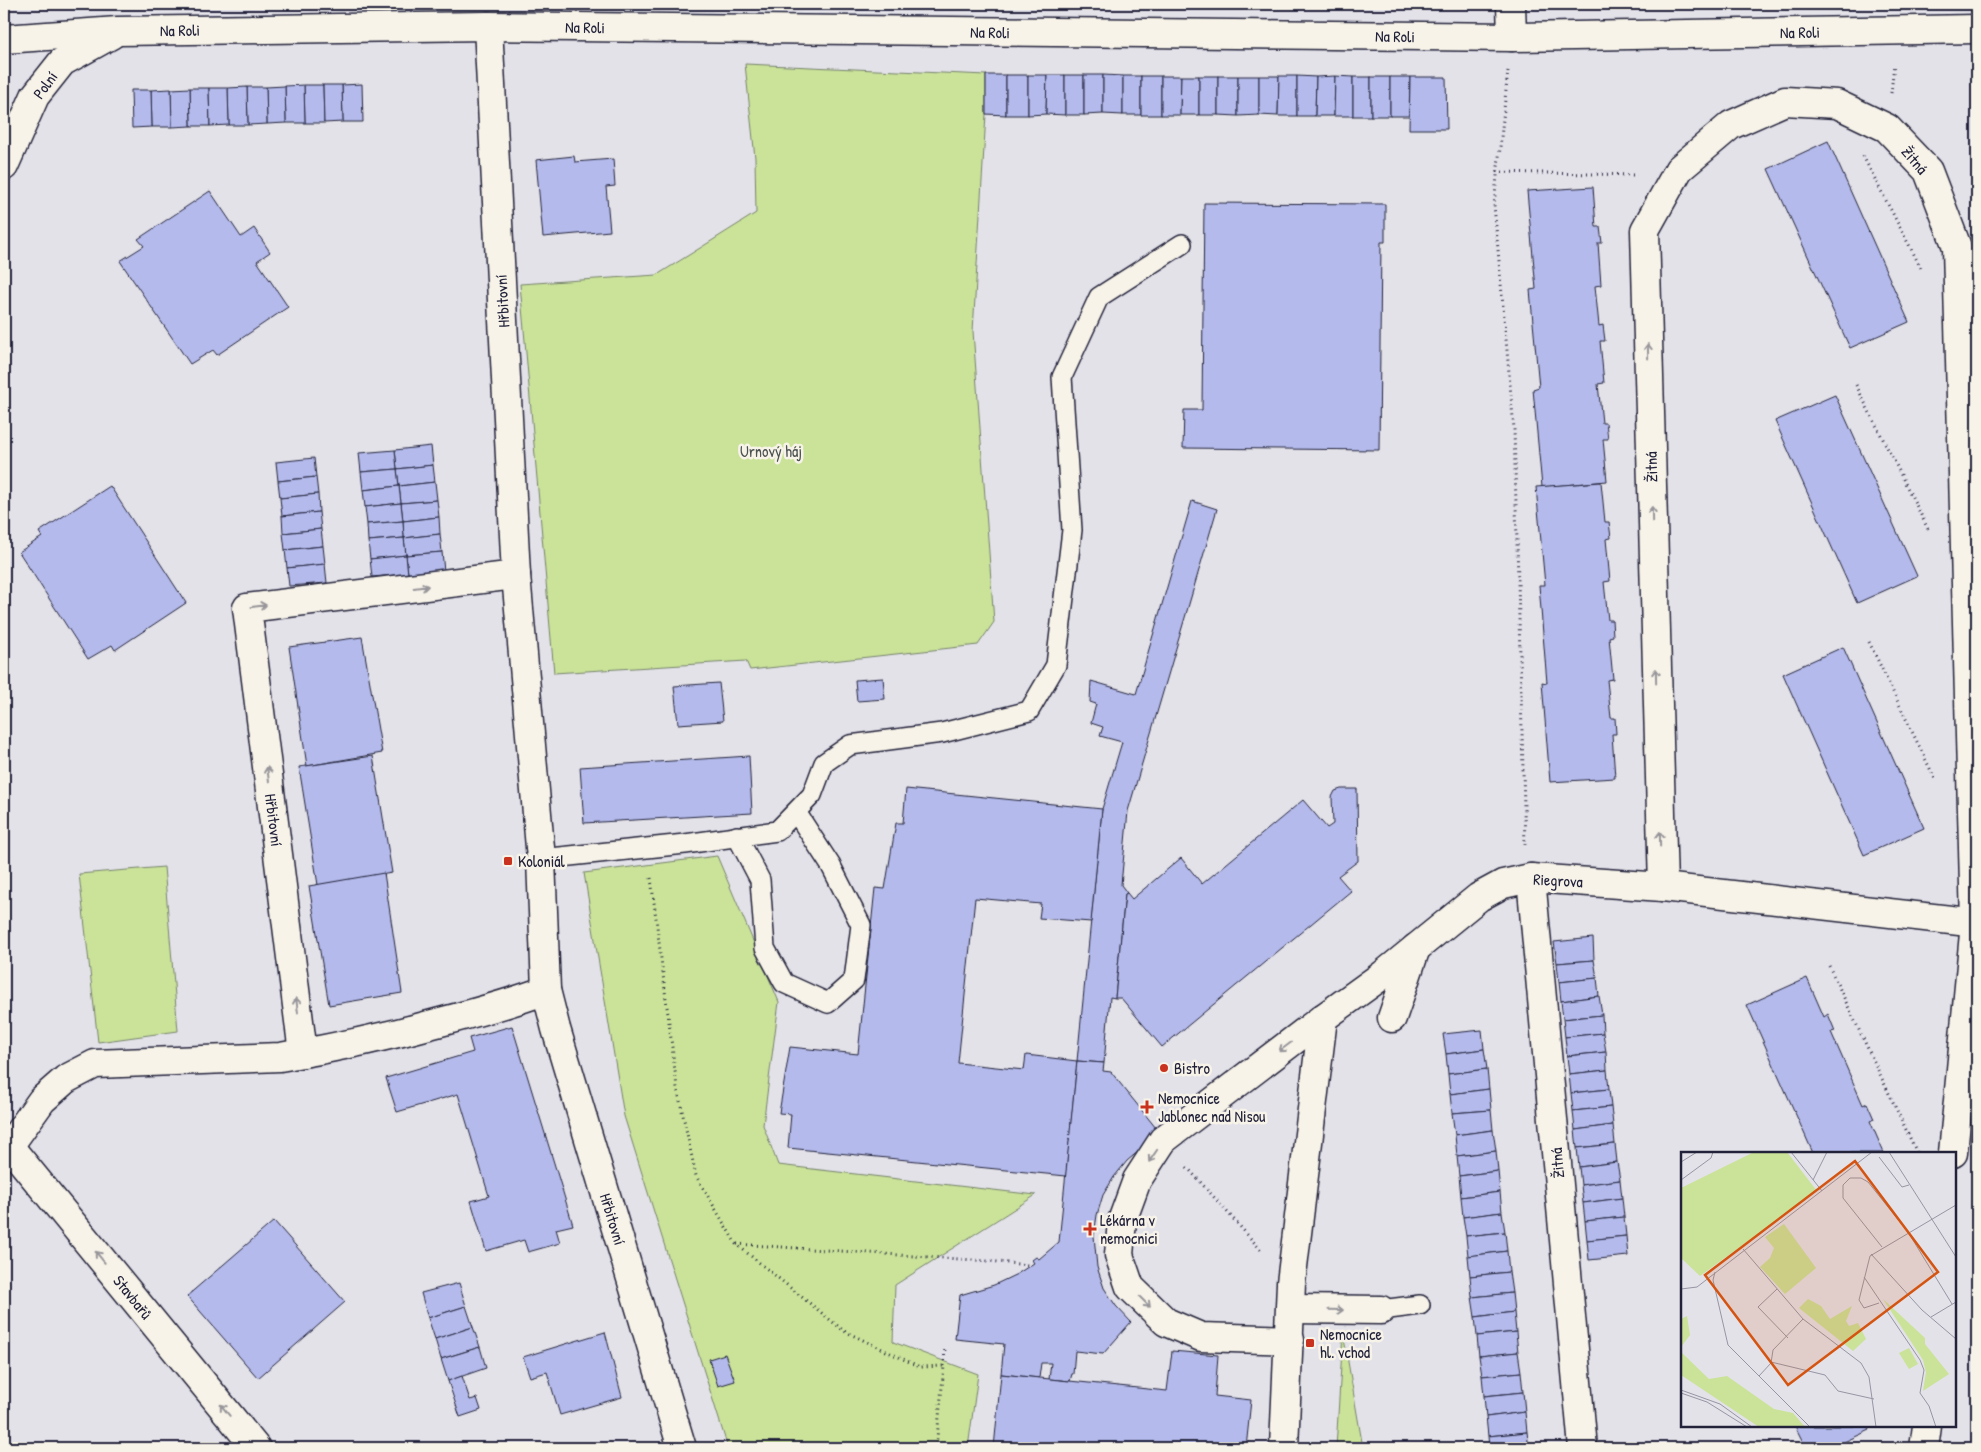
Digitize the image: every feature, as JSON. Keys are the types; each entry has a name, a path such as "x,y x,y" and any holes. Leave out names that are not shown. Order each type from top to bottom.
{"street":[{"path":"1511,4 1512,37"},
{"name":"Na Roli","path":"4,39 118,31 488,26 1512,37 1977,28"},
{"name":"Hřbitovní","path":"488,26 516,575 541,859 546,990 556,1029 682,1448"},
{"name":"Polní","path":"4,166 35,96 62,62 118,31"},
{"name":"Žitná","path":"1663,887 1645,230 1679,168 1731,125 1785,101 1837,104 1887,128 1928,171 1957,247 1976,923 1953,1152"},
{"name":"Hřbitovní","path":"303,1053 247,608 516,575"},
{"name":"Žitná","path":"1531,878 1583,1448"},
{"name":"Riegrova","path":"1290,1340 1201,1337 1166,1322 1130,1287 1119,1255 1122,1221 1137,1180 1163,1140 1377,980 1479,898 1503,884 1531,878 1663,887 1976,923"},
{"path":"1392,1018 1416,948"},
{"path":"7,1148 42,1100 66,1079 94,1064 280,1057 406,1031 516,1002 546,990"},
{"path":"1284,1448 1291,1296 1324,1018"},
{"name":"Stavbařů","path":"7,1148 256,1448"},
{"path":"1291,1296 1381,1310"},
{"path":"1924,1448 1926,1427"}],"lane":[{"path":"541,859 648,848 777,831 812,795 824,763 850,745 942,734 1029,711 1056,665 1072,530 1062,377 1099,297 1182,244"},
{"path":"737,836 760,880 765,948 784,983 828,1003 854,980 861,925 831,866 796,812"},
{"path":"1381,1310 1420,1305"}],"path":[{"path":"1887,128 1898,30"},
{"path":"1512,37 1494,205 1514,429 1525,858 1531,878"},
{"path":"1863,155 1925,275"},
{"path":"1497,172 1675,176"},
{"path":"1856,385 1931,535"},
{"path":"1869,642 1938,785"},
{"path":"648,848 677,1087 696,1176 736,1244 844,1331 920,1367 944,1366"},
{"path":"1829,966 1918,1152"},
{"path":"1163,1140 1291,1296"},
{"path":"736,1244 1028,1265"},
{"path":"936,1448 945,1346"},
{"path":"4,1406 8,1448"}],"green space":[{"name":"Urnový háj","path":"745,64 986,75 986,114 973,331 994,622 978,645 750,670 746,661 554,673 520,284 657,275 756,213 755,158"},
{"path":"717,856 779,1002 763,1125 778,1165 1036,1195 895,1285 893,1342 978,1374 968,1448 728,1448 624,1116 584,873"},
{"path":"164,867 178,1031 98,1042 79,874"},
{"path":"1343,1333 1363,1448 1336,1448"}],"building":[{"path":"986,75 1006,75 1006,115 986,114"},
{"path":"1006,75 1028,75 1028,115 1006,115"},
{"path":"1028,75 1047,75 1046,114 1028,115"},
{"path":"1047,75 1065,75 1065,115 1046,114"},
{"path":"1065,75 1084,75 1084,115 1065,115"},
{"path":"1084,75 1103,75 1103,114 1084,115"},
{"path":"1103,75 1123,76 1123,115 1103,114"},
{"path":"1123,76 1141,76 1141,115 1123,115"},
{"path":"1141,76 1161,76 1161,115 1141,115"},
{"path":"1161,76 1181,76 1180,115 1161,115"},
{"path":"1181,76 1199,76 1199,115 1180,115"},
{"path":"1199,76 1218,76 1218,115 1199,115"},
{"path":"1218,76 1238,76 1238,116 1218,115"},
{"path":"1238,76 1259,76 1259,115 1238,116"},
{"path":"1259,76 1279,76 1278,116 1259,115"},
{"path":"1279,76 1297,76 1297,116 1278,116"},
{"path":"1297,76 1316,77 1315,116 1297,116"},
{"path":"1335,76 1334,116 1315,116 1316,77"},
{"path":"1335,76 1353,77 1353,116 1334,116"},
{"path":"1353,77 1371,77 1371,116 1353,116"},
{"path":"1371,77 1390,77 1390,116 1371,116"},
{"path":"1390,77 1410,77 1409,116 1390,116"},
{"path":"1410,77 1446,77 1447,129 1409,129"},
{"path":"362,84 363,122 343,122 342,85"},
{"path":"304,85 323,85 324,123 305,123"},
{"path":"304,85 305,123 286,123 285,86"},
{"path":"323,85 342,85 343,122 324,123"},
{"path":"285,86 286,123 267,124 266,87"},
{"path":"247,87 266,87 267,124 248,125"},
{"path":"247,87 248,125 229,125 228,88"},
{"path":"190,88 209,88 210,126 191,126"},
{"path":"190,88 191,126 172,127 171,89"},
{"path":"209,88 228,88 229,125 210,126"},
{"path":"171,89 172,127 152,127 151,90"},
{"path":"131,90 151,90 152,127 132,128"},
{"path":"1828,141 1909,322 1850,348 1768,169"},
{"path":"574,156 575,162 613,159 615,186 606,187 610,231 543,237 536,160"},
{"path":"1593,187 1596,227 1600,227 1602,243 1598,243 1601,285 1595,286 1599,326 1603,325 1605,341 1600,341 1604,383 1598,384 1602,423 1606,423 1608,439 1603,439 1607,481 1542,487 1533,389 1539,387 1530,290 1536,289 1527,191"},
{"path":"210,191 241,237 254,228 270,252 257,261 288,307 217,355 213,350 190,364 120,261 144,246 138,239"},
{"path":"1204,203 1385,204 1385,242 1381,242 1379,450 1183,448 1184,410 1202,410"},
{"path":"1835,395 1917,576 1857,603 1775,421"},
{"path":"431,446 433,465 397,469 395,450"},
{"path":"395,450 397,469 361,472 359,453"},
{"path":"314,458 316,477 278,481 276,462"},
{"path":"433,465 435,482 399,486 397,469"},
{"path":"397,469 399,486 363,490 361,472"},
{"path":"316,477 318,494 280,498 278,481"},
{"path":"435,482 437,500 401,503 399,486"},
{"path":"1601,482 1605,522 1609,522 1611,538 1606,539 1610,581 1604,582 1608,620 1612,620 1613,636 1609,637 1613,679 1607,680 1611,718 1615,718 1616,734 1612,734 1615,778 1550,782 1542,682 1547,683 1539,585 1545,585 1536,487"},
{"path":"110,486 186,603 115,650 112,645 88,659 19,552 42,537 39,532"},
{"path":"399,486 401,503 365,507 363,490"},
{"path":"318,494 319,512 282,516 280,498"},
{"path":"437,500 439,517 403,521 401,503"},
{"path":"1192,501 1217,509 1128,811 1121,885 1127,893 1125,894 1115,998 1110,997 1104,1063 1077,1061 1102,809 1122,742 1100,736 1103,727 1091,723 1096,704 1090,702 1091,681 1136,694"},
{"path":"401,503 403,521 367,524 365,507"},
{"path":"319,512 321,529 283,533 282,516"},
{"path":"439,517 440,534 404,538 403,521"},
{"path":"403,521 404,538 368,541 367,524"},
{"path":"321,529 323,546 285,550 283,533"},
{"path":"440,534 442,552 406,555 404,538"},
{"path":"404,538 406,555 370,559 368,541"},
{"path":"323,546 325,564 287,568 285,550"},
{"path":"442,552 444,571 408,574 406,555"},
{"path":"406,555 408,574 372,577 370,559"},
{"path":"325,564 327,583 289,586 287,568"},
{"path":"362,637 382,753 307,766 289,647"},
{"path":"1843,647 1924,828 1864,855 1783,674"},
{"path":"883,678 885,699 857,701 855,680"},
{"path":"719,683 723,721 678,724 674,686"},
{"path":"373,756 392,873 318,885 299,767"},
{"path":"749,756 752,813 584,823 580,767"},
{"path":"906,789 1102,809 1091,922 1039,918 1041,904 975,898 958,1063 1024,1070 1026,1055 1077,1061 1066,1176 788,1148 791,1114 779,1113 790,1047 858,1054 875,888 885,889 896,823 903,823"},
{"path":"1357,789 1358,861 1338,876 1351,891 1162,1047 1121,998 1115,998 1125,894 1127,893 1132,899 1181,858 1202,884 1303,800 1327,828 1333,824 1332,797 1335,791"},
{"path":"384,873 402,993 329,1005 309,886"},
{"path":"1593,938 1594,960 1557,963 1554,942"},
{"path":"1594,960 1597,978 1559,982 1557,963"},
{"path":"1597,978 1599,996 1561,1001 1559,982"},
{"path":"1807,978 1824,1017 1828,1014 1835,1031 1831,1032 1863,1105 1867,1103 1874,1119 1870,1121 1884,1152 1813,1152 1747,1005"},
{"path":"1599,996 1602,1015 1563,1019 1561,1001"},
{"path":"1602,1015 1603,1033 1565,1037 1563,1019"},
{"path":"512,1026 573,1225 556,1229 560,1243 528,1252 524,1240 486,1251 471,1201 489,1196 458,1094 397,1112 386,1078 473,1052 469,1038"},
{"path":"1482,1030 1484,1049 1446,1054 1443,1034"},
{"path":"1603,1033 1606,1052 1567,1056 1565,1037"},
{"path":"1484,1049 1487,1069 1448,1074 1446,1054"},
{"path":"1606,1052 1607,1070 1569,1074 1567,1056"},
{"path":"1077,1061 1104,1063 1103,1071 1111,1072 1160,1133 1127,1161 1114,1177 1103,1195 1097,1215 1094,1236 1097,1267 1104,1288 1116,1306 1131,1322 1103,1354 1075,1351 1073,1374 1070,1381 1049,1379 1051,1363 1041,1363 1039,1378 1001,1374 1004,1344 955,1339 960,1295 994,1285 1017,1274 1034,1263 1032,1260 1036,1257 1039,1259 1059,1242"},
{"path":"1487,1069 1489,1089 1450,1094 1448,1074"},
{"path":"1607,1070 1609,1089 1571,1093 1569,1074"},
{"path":"1489,1089 1491,1110 1452,1113 1450,1094"},
{"path":"1609,1089 1611,1107 1573,1111 1571,1093"},
{"path":"1611,1107 1613,1125 1575,1130 1573,1111"},
{"path":"1491,1110 1493,1130 1455,1135 1452,1113"},
{"path":"1613,1125 1615,1144 1577,1148 1575,1130"},
{"path":"1493,1130 1496,1151 1457,1156 1455,1135"},
{"path":"1615,1144 1617,1162 1579,1167 1577,1148"},
{"path":"1496,1151 1498,1171 1459,1176 1457,1156"},
{"path":"1617,1162 1620,1180 1581,1185 1579,1167"},
{"path":"1498,1171 1500,1192 1461,1197 1459,1176"},
{"path":"1620,1180 1622,1198 1583,1203 1581,1185"},
{"path":"1500,1192 1502,1212 1463,1217 1461,1197"},
{"path":"1622,1198 1624,1217 1585,1221 1583,1203"},
{"path":"1502,1212 1505,1232 1466,1236 1463,1217"},
{"path":"1624,1217 1626,1236 1587,1240 1585,1221"},
{"path":"274,1221 345,1302 258,1378 187,1296"},
{"path":"1505,1232 1507,1251 1468,1256 1466,1236"},
{"path":"1626,1236 1628,1256 1589,1260 1587,1240"},
{"path":"1507,1251 1509,1272 1470,1276 1468,1256"},
{"path":"1509,1272 1512,1293 1472,1297 1470,1276"},
{"path":"459,1283 466,1306 428,1318 421,1293"},
{"path":"1512,1293 1514,1312 1475,1317 1472,1297"},
{"path":"466,1306 473,1327 435,1339 428,1318"},
{"path":"1514,1312 1516,1332 1477,1336 1475,1317"},
{"path":"473,1327 480,1347 441,1359 435,1339"},
{"path":"605,1332 622,1397 560,1415 547,1372 530,1377 523,1357"},
{"path":"1516,1332 1518,1352 1479,1356 1477,1336"},
{"path":"480,1347 486,1368 448,1381 441,1359"},
{"path":"1172,1351 1218,1355 1215,1396 1251,1400 1246,1448 994,1448 1001,1374 1167,1391"},
{"path":"1518,1352 1521,1372 1482,1376 1479,1356"},
{"path":"725,1354 735,1381 718,1386 709,1359"},
{"path":"1521,1372 1523,1392 1484,1396 1482,1376"},
{"path":"462,1376 470,1400 477,1398 481,1410 460,1417 448,1381"},
{"path":"1523,1392 1525,1412 1486,1417 1484,1396"},
{"path":"1525,1412 1527,1432 1488,1436 1486,1417"},
{"path":"1796,1427 1868,1427 1870,1430 1831,1448 1806,1448"},
{"path":"1527,1432 1529,1448 1489,1448 1488,1436"}],"place":[{"name":"Koloniál","path":"508,861"},
{"name":"Bistro","path":"1164,1068"},
{"name":"Nemocnice Jablonec nad Nisou","path":"1147,1107"},
{"name":"Lékárna v nemocnici","path":"1090,1229"},
{"name":"Nemocnice hl. vchod","path":"1310,1343"}]}
